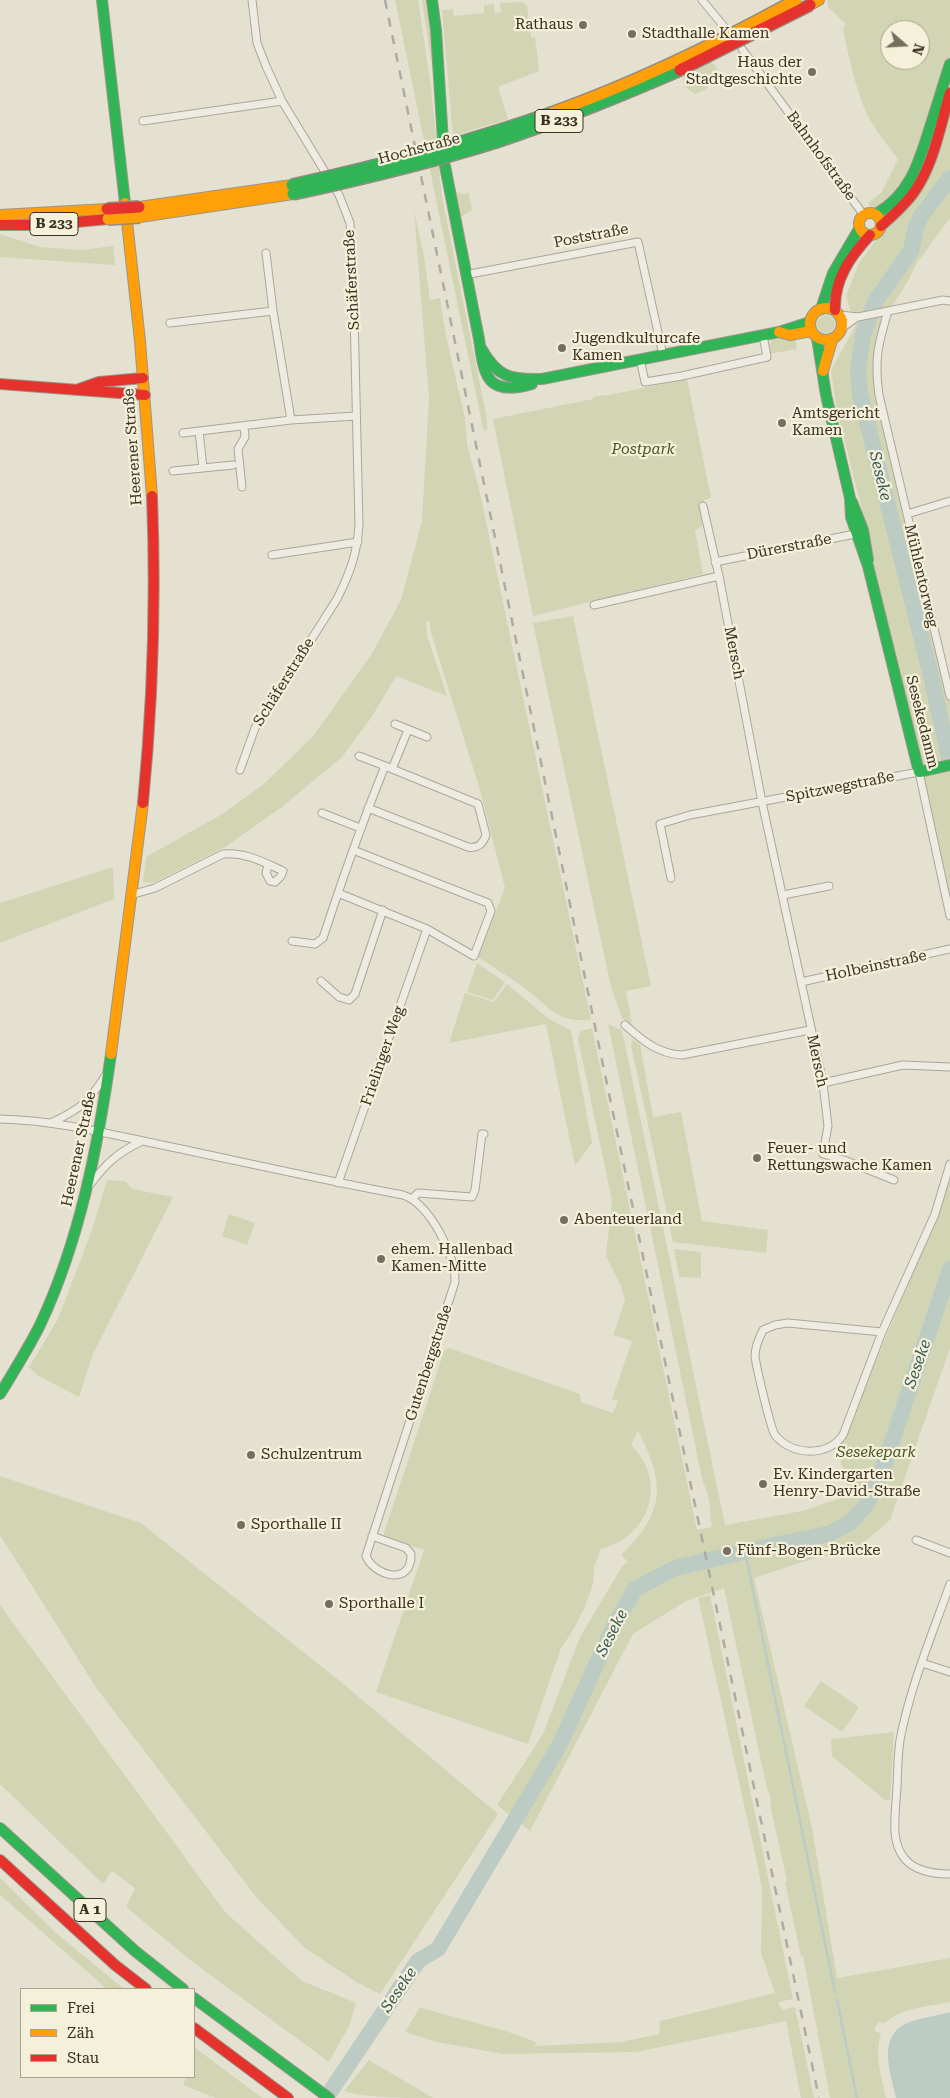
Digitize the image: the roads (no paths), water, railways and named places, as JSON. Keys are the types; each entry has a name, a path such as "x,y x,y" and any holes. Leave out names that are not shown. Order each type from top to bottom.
{"main road":[{"name":"Heerener Straße","path":"0,1394 24,1355 45,1313 70,1250 88,1187 100,1131 110,1067 134,894 145,783 153,656 154,550 143,378 102,0"},
{"path":"432,0 443,141"},
{"name":"Hochstraße","path":"292,189 477,138 569,106 688,56 762,20 796,0"},
{"name":"Hochstraße","path":"0,215 140,212 351,182 416,166 480,148 571,117 622,96 738,44 819,0"},
{"path":"876,214 885,210 898,199 910,183 917,169 950,64"},
{"path":"842,328 837,313 835,290 841,275 859,246 870,235 877,233 881,226 906,202 918,186 925,172 950,93"},
{"path":"445,166 465,276 481,348 483,370 498,385 512,389 542,379 763,335 779,332 813,331"},
{"path":"832,340 822,340 813,331 813,314 821,309 833,273 859,229 859,219 863,214 870,212 876,214 880,219 881,226"},
{"name":"Hochstraße","path":"0,225 45,225 107,214"},
{"path":"859,229 863,233 870,235"},
{"path":"821,309 837,313"},
{"name":"Sesekedamm","path":"823,371 828,362 832,340 842,328"},
{"name":"Sesekedamm","path":"813,331 850,498 859,516 859,533 868,547 868,566 919,772"},
{"path":"78,389 99,382 143,378"},
{"path":"0,384 144,395"},
{"path":"919,772 945,766"},
{"name":"A 1","path":"0,1828 135,1951 182,1988"},
{"name":"A 1","path":"0,1860 115,1965 145,1988"},
{"path":"195,1999 329,2098"},
{"path":"195,2029 288,2098"}],"street":[{"name":"Schäferstraße","path":"240,770 255,728 337,599 355,558 358,542 353,270 350,223 339,195 282,101 266,66 258,43 252,0"},
{"path":"702,0 726,29"},
{"name":"Bahnhofstraße","path":"742,49 863,214"},
{"path":"143,121 282,101"},
{"name":"Poststraße","path":"465,276 638,242 664,355"},
{"path":"266,253 273,311 291,420"},
{"path":"837,313 858,317 943,300 950,301"},
{"path":"170,323 273,311"},
{"name":"Mühlentorweg","path":"888,311 878,350 876,368 879,395 950,696"},
{"path":"842,328 858,317"},
{"path":"640,360 645,382 682,376 767,357 763,335"},
{"path":"183,433 291,420 356,416"},
{"path":"242,487 238,449 245,437 244,427"},
{"path":"200,431 203,468"},
{"path":"173,471 233,465"},
{"name":"Mühlentorweg","path":"907,514 950,501"},
{"name":"Mersch","path":"703,506 719,576 762,802 823,1083 828,1126 823,1154 844,1160 894,1180"},
{"name":"Dürerstraße","path":"715,562 859,533"},
{"path":"272,555 358,542"},
{"path":"594,605 719,576"},
{"path":"395,724 427,737"},
{"path":"292,941 315,944 323,938 368,808 408,730"},
{"path":"359,756 478,804 486,830 484,840 476,847 468,847 368,808"},
{"name":"Spitzwegstraße","path":"762,802 919,772"},
{"name":"Sesekedamm","path":"919,772 950,916"},
{"path":"671,878 660,824 690,815 762,802"},
{"path":"322,813 360,828"},
{"path":"338,892 427,929 474,956 491,911 491,906 488,903 353,850"},
{"path":"134,894 155,888 223,854 235,853 268,864"},
{"path":"783,895 830,886"},
{"path":"321,981 339,998 349,1000 355,994 384,910"},
{"name":"Frielinger Weg","path":"338,1183 427,929"},
{"name":"Holbeinstraße","path":"801,982 950,950"},
{"path":"625,1025 653,1047 666,1053 682,1055 810,1030"},
{"path":"823,1083 903,1065 950,1067"},
{"path":"51,1123 76,1111 86,1103 110,1067"},
{"path":"0,1119 51,1123 100,1131 413,1198 418,1193 472,1197 475,1190 482,1134 484,1134"},
{"path":"88,1187 109,1160 142,1141"},
{"path":"882,1332 788,1323 775,1324 763,1330 757,1342 755,1356 774,1434 783,1443 800,1450 820,1451 833,1446 843,1435 882,1332 935,1214 950,1164"},
{"name":"Gutenbergstraße","path":"372,1536 406,1548 411,1554 408,1570 396,1576 374,1568 369,1564 366,1556 372,1536 455,1282 453,1259 435,1226 413,1198"},
{"path":"916,1540 950,1553"},
{"path":"950,1584 922,1663 900,1741 895,1829 897,1846 905,1859 916,1868 932,1874 950,1874"},
{"path":"922,1663 950,1672"}],"waterway":[{"name":"Seseke","path":"950,178 921,216 916,227 911,251 876,300 863,335 858,370 860,394 932,680 950,763"},
{"name":"Seseke","path":"326,2098 418,1961 438,1949 559,1746 612,1630 635,1589 675,1568 828,1534 850,1523 866,1505 880,1477 950,1269"},
{"path":"745,1551 835,1992"},
{"path":"837,2000 857,2098"}],"railway":[{"path":"385,0 599,1046 819,2098"}],"place":[{"name":"Rathaus","path":"583,25"},
{"name":"Stadthalle Kamen","path":"632,34"},
{"name":"Haus der Stadtgeschichte","path":"812,72"},
{"name":"Jugendkulturcafe Kamen","path":"562,348"},
{"name":"Amtsgericht Kamen","path":"782,423"},
{"name":"Feuer- und Rettungswache Kamen","path":"757,1158"},
{"name":"Abenteuerland","path":"564,1220"},
{"name":"ehem. Hallenbad Kamen-Mitte","path":"381,1259"},
{"name":"Schulzentrum","path":"251,1455"},
{"name":"Ev. Kindergarten Henry-David-Straße","path":"763,1484"},
{"name":"Sporthalle II","path":"241,1525"},
{"name":"Fünf-Bogen-Brücke","path":"727,1551"},
{"name":"Sporthalle I","path":"329,1604"}],"park label":[{"name":"Postpark","path":"643,450"},
{"name":"Sesekepark","path":"876,1453"}]}
